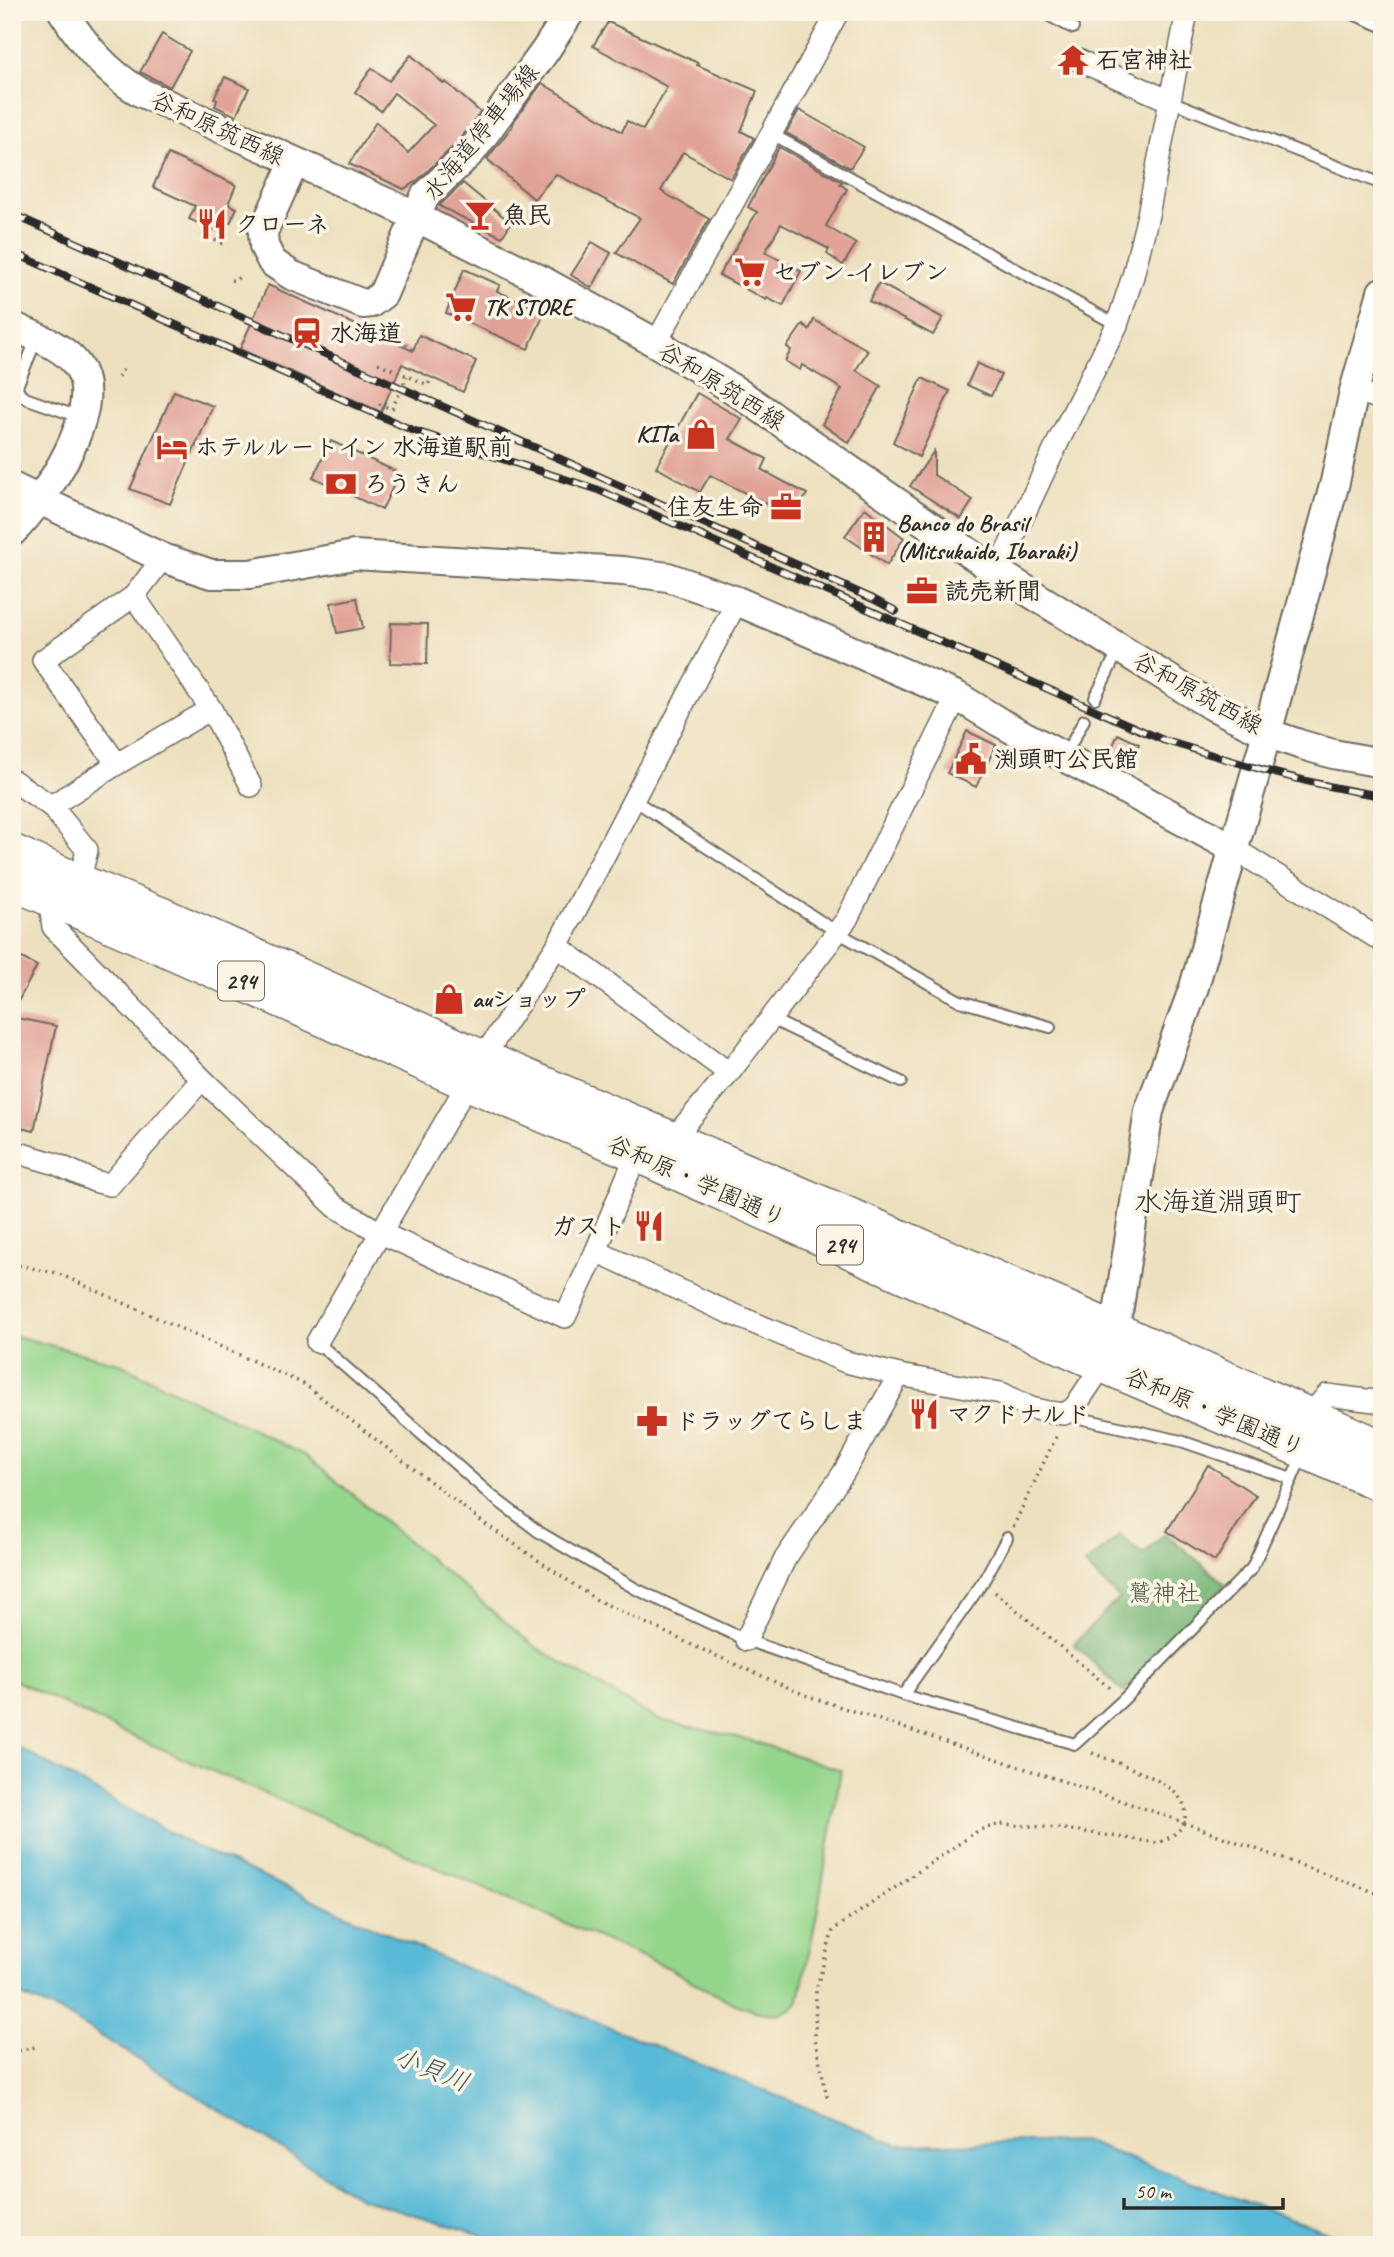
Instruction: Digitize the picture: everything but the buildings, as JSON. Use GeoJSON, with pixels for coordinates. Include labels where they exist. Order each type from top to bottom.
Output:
{"type":"FeatureCollection","features":[{"type":"Feature","properties":{"kind":"highway","name":"谷和原・学園通り"},"geometry":{"type":"LineString","coordinates":[[12,853],[64,890],[476,1071],[637,1153],[1107,1347]]}},
{"type":"Feature","properties":{"kind":"highway","name":"谷和原・学園通り"},"geometry":{"type":"LineString","coordinates":[[12,881],[64,890]]}},
{"type":"Feature","properties":{"kind":"highway","name":"谷和原・学園通り"},"geometry":{"type":"LineString","coordinates":[[476,1071],[672,1140],[1107,1347],[1301,1448],[1382,1483]]}},
{"type":"Feature","properties":{"kind":"highway","name":"谷和原・学園通り"},"geometry":{"type":"LineString","coordinates":[[1301,1448],[1382,1449]]}},
{"type":"Feature","properties":{"kind":"street","name":"谷和原筑西線"},"geometry":{"type":"LineString","coordinates":[[63,12],[88,50],[124,83],[417,218],[541,280],[656,343],[736,391],[997,572],[1209,704],[1267,733],[1333,754],[1382,763]]}},
{"type":"Feature","properties":{"kind":"street","name":"水海道停車場線"},"geometry":{"type":"LineString","coordinates":[[294,163],[263,232],[264,246],[272,262],[291,275],[363,304],[371,303],[383,294],[425,196],[472,151],[570,12]]}},
{"type":"Feature","properties":{"kind":"street"},"geometry":{"type":"LineString","coordinates":[[656,343],[838,12]]}},
{"type":"Feature","properties":{"kind":"street"},"geometry":{"type":"LineString","coordinates":[[997,572],[1117,325],[1133,276],[1147,215],[1187,12]]}},
{"type":"Feature","properties":{"kind":"street"},"geometry":{"type":"LineString","coordinates":[[1079,60],[1170,101]]}},
{"type":"Feature","properties":{"kind":"street"},"geometry":{"type":"LineString","coordinates":[[596,1251],[716,1307],[846,1362],[899,1375],[1001,1393],[1061,1423],[1074,1408],[1107,1347],[1149,1111],[1194,987],[1267,733],[1335,482],[1354,391],[1382,292]]}},
{"type":"Feature","properties":{"kind":"street"},"geometry":{"type":"LineString","coordinates":[[12,531],[41,499],[62,464],[81,418],[87,386],[76,363],[66,354],[24,332]]}},
{"type":"Feature","properties":{"kind":"street"},"geometry":{"type":"LineString","coordinates":[[1354,391],[1382,399]]}},
{"type":"Feature","properties":{"kind":"street"},"geometry":{"type":"LineString","coordinates":[[12,487],[163,558],[211,573],[250,574],[354,555],[624,571],[668,577],[737,601],[957,696],[999,722],[1233,848],[1382,940]]}},
{"type":"Feature","properties":{"kind":"street"},"geometry":{"type":"LineString","coordinates":[[117,764],[43,660],[134,597],[163,558]]}},
{"type":"Feature","properties":{"kind":"street"},"geometry":{"type":"LineString","coordinates":[[134,597],[211,709],[251,786]]}},
{"type":"Feature","properties":{"kind":"street"},"geometry":{"type":"LineString","coordinates":[[317,1342],[476,1071],[557,946],[737,601]]}},
{"type":"Feature","properties":{"kind":"street"},"geometry":{"type":"LineString","coordinates":[[672,1140],[729,1073],[847,919],[957,696]]}},
{"type":"Feature","properties":{"kind":"street"},"geometry":{"type":"LineString","coordinates":[[51,806],[211,709]]}},
{"type":"Feature","properties":{"kind":"street"},"geometry":{"type":"LineString","coordinates":[[12,780],[51,806],[87,850],[64,890],[53,927],[202,1079],[336,1208],[382,1233],[565,1317],[637,1153]]}},
{"type":"Feature","properties":{"kind":"street"},"geometry":{"type":"LineString","coordinates":[[557,946],[729,1073]]}},
{"type":"Feature","properties":{"kind":"street"},"geometry":{"type":"LineString","coordinates":[[12,1151],[56,1164],[110,1185],[202,1079]]}},
{"type":"Feature","properties":{"kind":"street"},"geometry":{"type":"LineString","coordinates":[[746,1640],[785,1559],[844,1472],[899,1375]]}},
{"type":"Feature","properties":{"kind":"street"},"geometry":{"type":"LineString","coordinates":[[1301,1448],[1327,1395],[1382,1402]]}},
{"type":"Feature","properties":{"kind":"lane"},"geometry":{"type":"LineString","coordinates":[[1042,12],[1073,28]]}},
{"type":"Feature","properties":{"kind":"lane"},"geometry":{"type":"LineString","coordinates":[[1348,12],[1382,26]]}},
{"type":"Feature","properties":{"kind":"lane"},"geometry":{"type":"LineString","coordinates":[[1170,101],[1382,184]]}},
{"type":"Feature","properties":{"kind":"lane"},"geometry":{"type":"LineString","coordinates":[[772,134],[1117,325]]}},
{"type":"Feature","properties":{"kind":"lane"},"geometry":{"type":"LineString","coordinates":[[24,332],[18,391],[28,399],[81,418]]}},
{"type":"Feature","properties":{"kind":"lane"},"geometry":{"type":"LineString","coordinates":[[1095,698],[1119,649]]}},
{"type":"Feature","properties":{"kind":"lane"},"geometry":{"type":"LineString","coordinates":[[1065,756],[1084,720]]}},
{"type":"Feature","properties":{"kind":"lane"},"geometry":{"type":"LineString","coordinates":[[634,800],[837,932],[960,1001],[1050,1027]]}},
{"type":"Feature","properties":{"kind":"lane"},"geometry":{"type":"LineString","coordinates":[[771,1018],[901,1082]]}},
{"type":"Feature","properties":{"kind":"lane"},"geometry":{"type":"LineString","coordinates":[[317,1342],[493,1497],[539,1532],[636,1589],[746,1640],[903,1695],[1075,1744],[1123,1700],[1252,1568],[1301,1448],[1181,1441],[1061,1423]]}},
{"type":"Feature","properties":{"kind":"lane"},"geometry":{"type":"LineString","coordinates":[[903,1695],[983,1582],[1007,1538]]}},
{"type":"Feature","properties":{"kind":"path"},"geometry":{"type":"LineString","coordinates":[[202,234],[225,245]]}},
{"type":"Feature","properties":{"kind":"path"},"geometry":{"type":"LineString","coordinates":[[231,280],[235,281],[240,275]]}},
{"type":"Feature","properties":{"kind":"path"},"geometry":{"type":"LineString","coordinates":[[400,341],[413,350]]}},
{"type":"Feature","properties":{"kind":"path"},"geometry":{"type":"LineString","coordinates":[[378,363],[428,385],[431,378]]}},
{"type":"Feature","properties":{"kind":"path"},"geometry":{"type":"LineString","coordinates":[[118,377],[123,369]]}},
{"type":"Feature","properties":{"kind":"path"},"geometry":{"type":"LineString","coordinates":[[379,404],[392,409],[407,376]]}},
{"type":"Feature","properties":{"kind":"path"},"geometry":{"type":"LineString","coordinates":[[1007,1538],[1061,1423]]}},
{"type":"Feature","properties":{"kind":"path"},"geometry":{"type":"LineString","coordinates":[[983,1582],[1123,1700]]}},
{"type":"Feature","properties":{"kind":"path"},"geometry":{"type":"LineString","coordinates":[[827,2097],[815,2039],[816,1990],[833,1930],[979,1830],[1001,1824],[1058,1828],[1158,1843],[1172,1837],[1184,1823],[1187,1810],[1182,1798],[1164,1783],[1075,1744]]}},
{"type":"Feature","properties":{"kind":"path"},"geometry":{"type":"LineString","coordinates":[[12,2052],[35,2047]]}},
{"type":"Feature","properties":{"kind":"green space"},"geometry":{"type":"Polygon","coordinates":[[[12,1335],[118,1363],[305,1455],[534,1646],[656,1719],[749,1740],[841,1770],[817,1914],[799,2000],[788,2010],[773,2014],[736,2004],[671,1969],[122,1732],[12,1679],[12,1335]]]}},
{"type":"Feature","properties":{"kind":"green space","name":"鷲神社"},"geometry":{"type":"Polygon","coordinates":[[[1165,1533],[1225,1584],[1209,1609],[1123,1692],[1074,1644],[1119,1598],[1085,1565],[1120,1535],[1143,1555],[1165,1533]]]}},
{"type":"Feature","properties":{"kind":"water","name":"小貝川"},"geometry":{"type":"Polygon","coordinates":[[[12,1744],[192,1845],[455,1964],[898,2145],[1083,2141],[1335,2235],[1349,2245],[515,2245],[360,2198],[69,2016],[12,1992],[12,1744]]]}},
{"type":"Feature","properties":{"kind":"railway"},"geometry":{"type":"LineString","coordinates":[[12,214],[896,611]]}},
{"type":"Feature","properties":{"kind":"railway"},"geometry":{"type":"LineString","coordinates":[[12,252],[412,430],[596,489],[1163,740],[1299,779],[1382,796]]}},
{"type":"Feature","properties":{"kind":"place","name":"石宮神社"},"geometry":{"type":"Point","coordinates":[1073,60]}},
{"type":"Feature","properties":{"kind":"place","name":"魚民"},"geometry":{"type":"Point","coordinates":[480,215]}},
{"type":"Feature","properties":{"kind":"place","name":"クローネ"},"geometry":{"type":"Point","coordinates":[212,224]}},
{"type":"Feature","properties":{"kind":"place","name":"セブン-イレブン"},"geometry":{"type":"Point","coordinates":[750,272]}},
{"type":"Feature","properties":{"kind":"place","name":"TK STORE"},"geometry":{"type":"Point","coordinates":[461,307]}},
{"type":"Feature","properties":{"kind":"place","name":"水海道"},"geometry":{"type":"Point","coordinates":[307,333]}},
{"type":"Feature","properties":{"kind":"place","name":"KITa"},"geometry":{"type":"Point","coordinates":[701,434]}},
{"type":"Feature","properties":{"kind":"place","name":"ホテルルートイン 水海道駅前"},"geometry":{"type":"Point","coordinates":[172,447]}},
{"type":"Feature","properties":{"kind":"place","name":"ろうきん"},"geometry":{"type":"Point","coordinates":[341,484]}},
{"type":"Feature","properties":{"kind":"place","name":"住友生命"},"geometry":{"type":"Point","coordinates":[786,507]}},
{"type":"Feature","properties":{"kind":"place","name":"Banco do Brasil (Mitsukaido, Ibaraki)"},"geometry":{"type":"Point","coordinates":[874,537]}},
{"type":"Feature","properties":{"kind":"place","name":"読売新聞"},"geometry":{"type":"Point","coordinates":[922,591]}},
{"type":"Feature","properties":{"kind":"place","name":"渕頭町公民館"},"geometry":{"type":"Point","coordinates":[971,759]}},
{"type":"Feature","properties":{"kind":"place","name":"auショップ"},"geometry":{"type":"Point","coordinates":[449,999]}},
{"type":"Feature","properties":{"kind":"place","name":"ガスト"},"geometry":{"type":"Point","coordinates":[649,1226]}},
{"type":"Feature","properties":{"kind":"place","name":"マクドナルド"},"geometry":{"type":"Point","coordinates":[924,1414]}},
{"type":"Feature","properties":{"kind":"place","name":"ドラッグてらしま"},"geometry":{"type":"Point","coordinates":[652,1421]}},
{"type":"Feature","properties":{"kind":"district","name":"水海道淵頭町"},"geometry":{"type":"Point","coordinates":[1218,1201]}}]}
